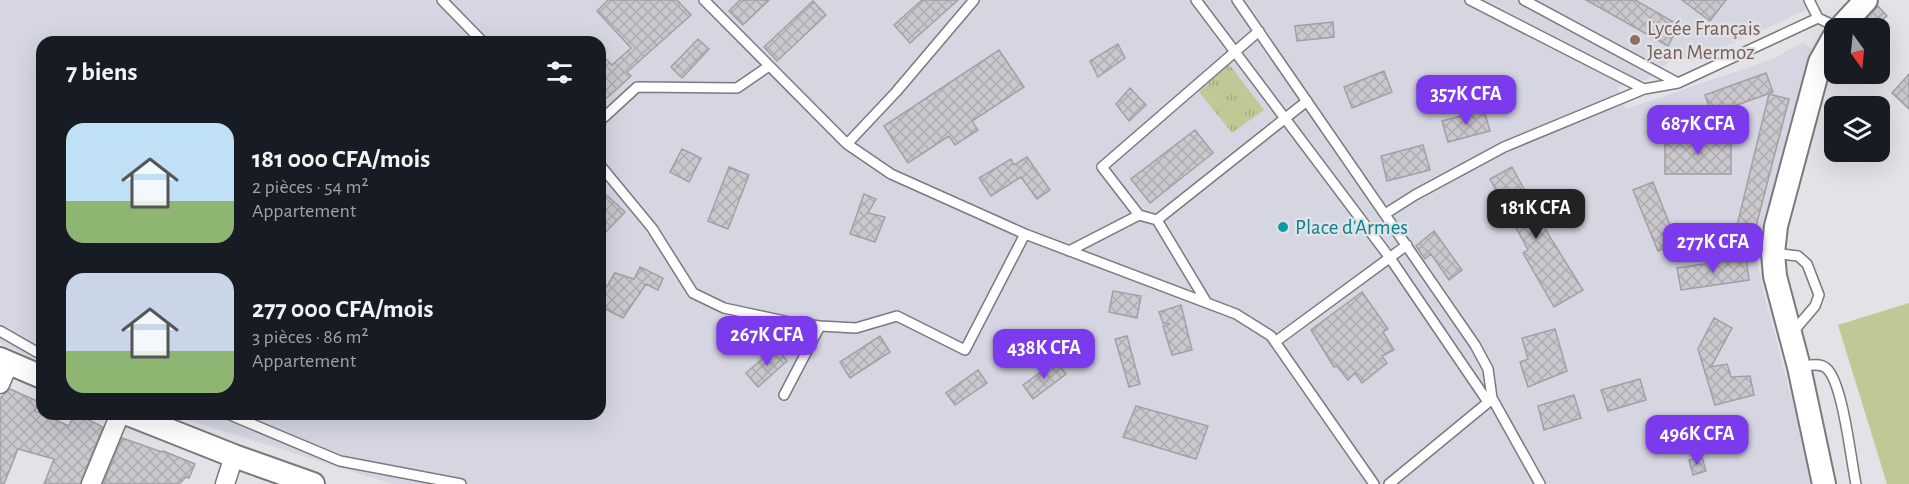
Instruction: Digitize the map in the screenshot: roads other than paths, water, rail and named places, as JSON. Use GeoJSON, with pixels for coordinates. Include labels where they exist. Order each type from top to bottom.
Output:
{"type":"FeatureCollection","features":[{"type":"Feature","properties":{"kind":"street"},"geometry":{"type":"LineString","coordinates":[[1849,18],[1866,0]]}},
{"type":"Feature","properties":{"kind":"street"},"geometry":{"type":"LineString","coordinates":[[1824,55],[1820,62],[1776,226],[1773,254],[1775,276],[1799,367],[1824,484]]}},
{"type":"Feature","properties":{"kind":"street"},"geometry":{"type":"LineString","coordinates":[[0,384],[4,361],[36,374]]}},
{"type":"Feature","properties":{"kind":"street"},"geometry":{"type":"LineString","coordinates":[[91,484],[118,420]]}},
{"type":"Feature","properties":{"kind":"street"},"geometry":{"type":"LineString","coordinates":[[143,420],[313,484]]}},
{"type":"Feature","properties":{"kind":"street"},"geometry":{"type":"LineString","coordinates":[[225,484],[234,456]]}},
{"type":"Feature","properties":{"kind":"lane"},"geometry":{"type":"LineString","coordinates":[[442,0],[477,36]]}},
{"type":"Feature","properties":{"kind":"lane"},"geometry":{"type":"LineString","coordinates":[[704,0],[847,144],[891,174],[1025,234],[1236,314],[1271,336],[1374,484]]}},
{"type":"Feature","properties":{"kind":"lane"},"geometry":{"type":"LineString","coordinates":[[847,144],[896,92],[974,0]]}},
{"type":"Feature","properties":{"kind":"lane"},"geometry":{"type":"LineString","coordinates":[[1196,0],[1390,258],[1490,400],[1540,484]]}},
{"type":"Feature","properties":{"kind":"lane"},"geometry":{"type":"LineString","coordinates":[[1237,0],[1475,345],[1488,369],[1490,400]]}},
{"type":"Feature","properties":{"kind":"lane"},"geometry":{"type":"LineString","coordinates":[[1470,0],[1487,4],[1644,89]]}},
{"type":"Feature","properties":{"kind":"lane"},"geometry":{"type":"LineString","coordinates":[[1524,0],[1678,83]]}},
{"type":"Feature","properties":{"kind":"lane"},"geometry":{"type":"LineString","coordinates":[[1809,0],[1818,18],[1824,21]]}},
{"type":"Feature","properties":{"kind":"lane"},"geometry":{"type":"LineString","coordinates":[[1385,214],[1415,195],[1504,147],[1644,89],[1678,83],[1818,18]]}},
{"type":"Feature","properties":{"kind":"lane"},"geometry":{"type":"LineString","coordinates":[[1207,303],[1157,220],[1138,215],[1102,167],[1259,31]]}},
{"type":"Feature","properties":{"kind":"lane"},"geometry":{"type":"LineString","coordinates":[[606,115],[637,87],[737,88],[769,66]]}},
{"type":"Feature","properties":{"kind":"lane"},"geometry":{"type":"LineString","coordinates":[[1157,220],[1307,101]]}},
{"type":"Feature","properties":{"kind":"lane"},"geometry":{"type":"LineString","coordinates":[[606,172],[652,228],[693,293],[724,309],[794,323],[856,328],[897,316],[965,350],[1025,234]]}},
{"type":"Feature","properties":{"kind":"lane"},"geometry":{"type":"LineString","coordinates":[[1069,251],[1138,215]]}},
{"type":"Feature","properties":{"kind":"lane"},"geometry":{"type":"LineString","coordinates":[[1275,342],[1407,246]]}},
{"type":"Feature","properties":{"kind":"lane"},"geometry":{"type":"LineString","coordinates":[[1773,254],[1798,256],[1807,264],[1819,295],[1815,306],[1790,335]]}},
{"type":"Feature","properties":{"kind":"lane"},"geometry":{"type":"LineString","coordinates":[[784,395],[820,326]]}},
{"type":"Feature","properties":{"kind":"lane"},"geometry":{"type":"LineString","coordinates":[[0,331],[36,352]]}},
{"type":"Feature","properties":{"kind":"lane"},"geometry":{"type":"LineString","coordinates":[[1799,367],[1815,364],[1825,367],[1832,375],[1849,435],[1856,484]]}},
{"type":"Feature","properties":{"kind":"lane"},"geometry":{"type":"LineString","coordinates":[[1389,484],[1490,400]]}},
{"type":"Feature","properties":{"kind":"lane"},"geometry":{"type":"LineString","coordinates":[[242,420],[340,461],[460,484]]}},
{"type":"Feature","properties":{"kind":"place","name":"Lycée Français Jean Mermoz"},"geometry":{"type":"Point","coordinates":[1635,40]}},
{"type":"Feature","properties":{"kind":"place","name":"Place d'Armes"},"geometry":{"type":"Point","coordinates":[1283,227]}}]}
